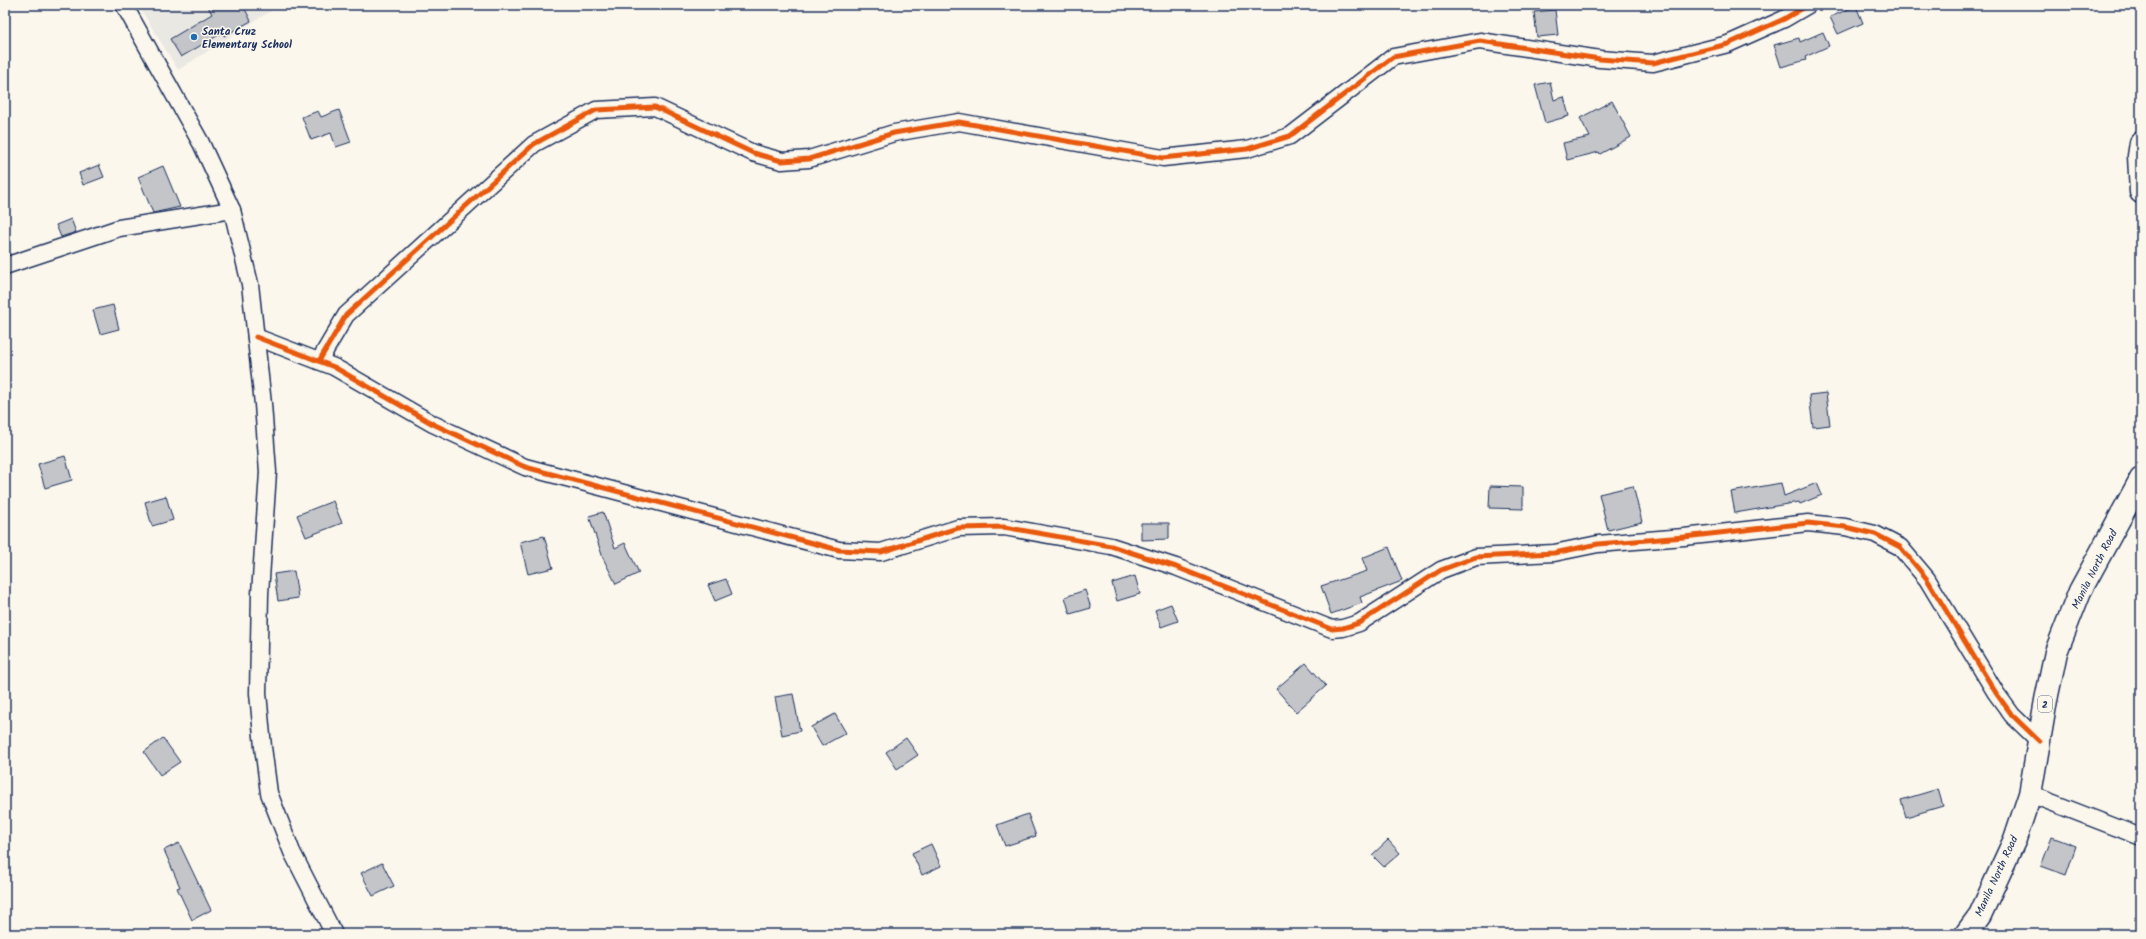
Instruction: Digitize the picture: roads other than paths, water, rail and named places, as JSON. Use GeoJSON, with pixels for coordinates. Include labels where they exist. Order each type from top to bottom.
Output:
{"type":"FeatureCollection","features":[{"type":"Feature","properties":{"kind":"highway"},"geometry":{"type":"LineString","coordinates":[[2141,143],[2139,170],[2141,192]]}},
{"type":"Feature","properties":{"kind":"highway","name":"Manila North Road"},"geometry":{"type":"LineString","coordinates":[[1966,934],[1980,915],[2014,839],[2030,794],[2056,652],[2080,591],[2141,479]]}},
{"type":"Feature","properties":{"kind":"street"},"geometry":{"type":"LineString","coordinates":[[124,5],[198,136],[232,210],[250,284],[268,472],[260,594],[258,693],[264,755],[269,793],[292,852],[334,934]]}},
{"type":"Feature","properties":{"kind":"street"},"geometry":{"type":"LineString","coordinates":[[319,361],[346,315],[522,154],[534,144],[596,110],[656,107],[753,153],[782,161],[809,159],[894,133],[959,122],[1163,158],[1248,149],[1290,136],[1393,57],[1480,41],[1600,59],[1653,63],[1728,44],[1784,19],[1808,5]]}},
{"type":"Feature","properties":{"kind":"street"},"geometry":{"type":"LineString","coordinates":[[5,266],[119,228],[232,210]]}},
{"type":"Feature","properties":{"kind":"street"},"geometry":{"type":"LineString","coordinates":[[256,337],[334,367],[433,424],[525,468],[839,550],[882,552],[958,528],[1004,527],[1111,546],[1176,567],[1332,629],[1343,628],[1359,623],[1441,570],[1476,557],[1554,553],[1598,544],[1684,537],[1808,523],[1845,527],[1875,534],[1900,547],[1927,579],[1996,692],[2012,715],[2039,741]]}},
{"type":"Feature","properties":{"kind":"street"},"geometry":{"type":"LineString","coordinates":[[2030,794],[2141,837]]}},
{"type":"Feature","properties":{"kind":"place","name":"Santa Cruz Elementary School"},"geometry":{"type":"Point","coordinates":[194,37]}}]}
